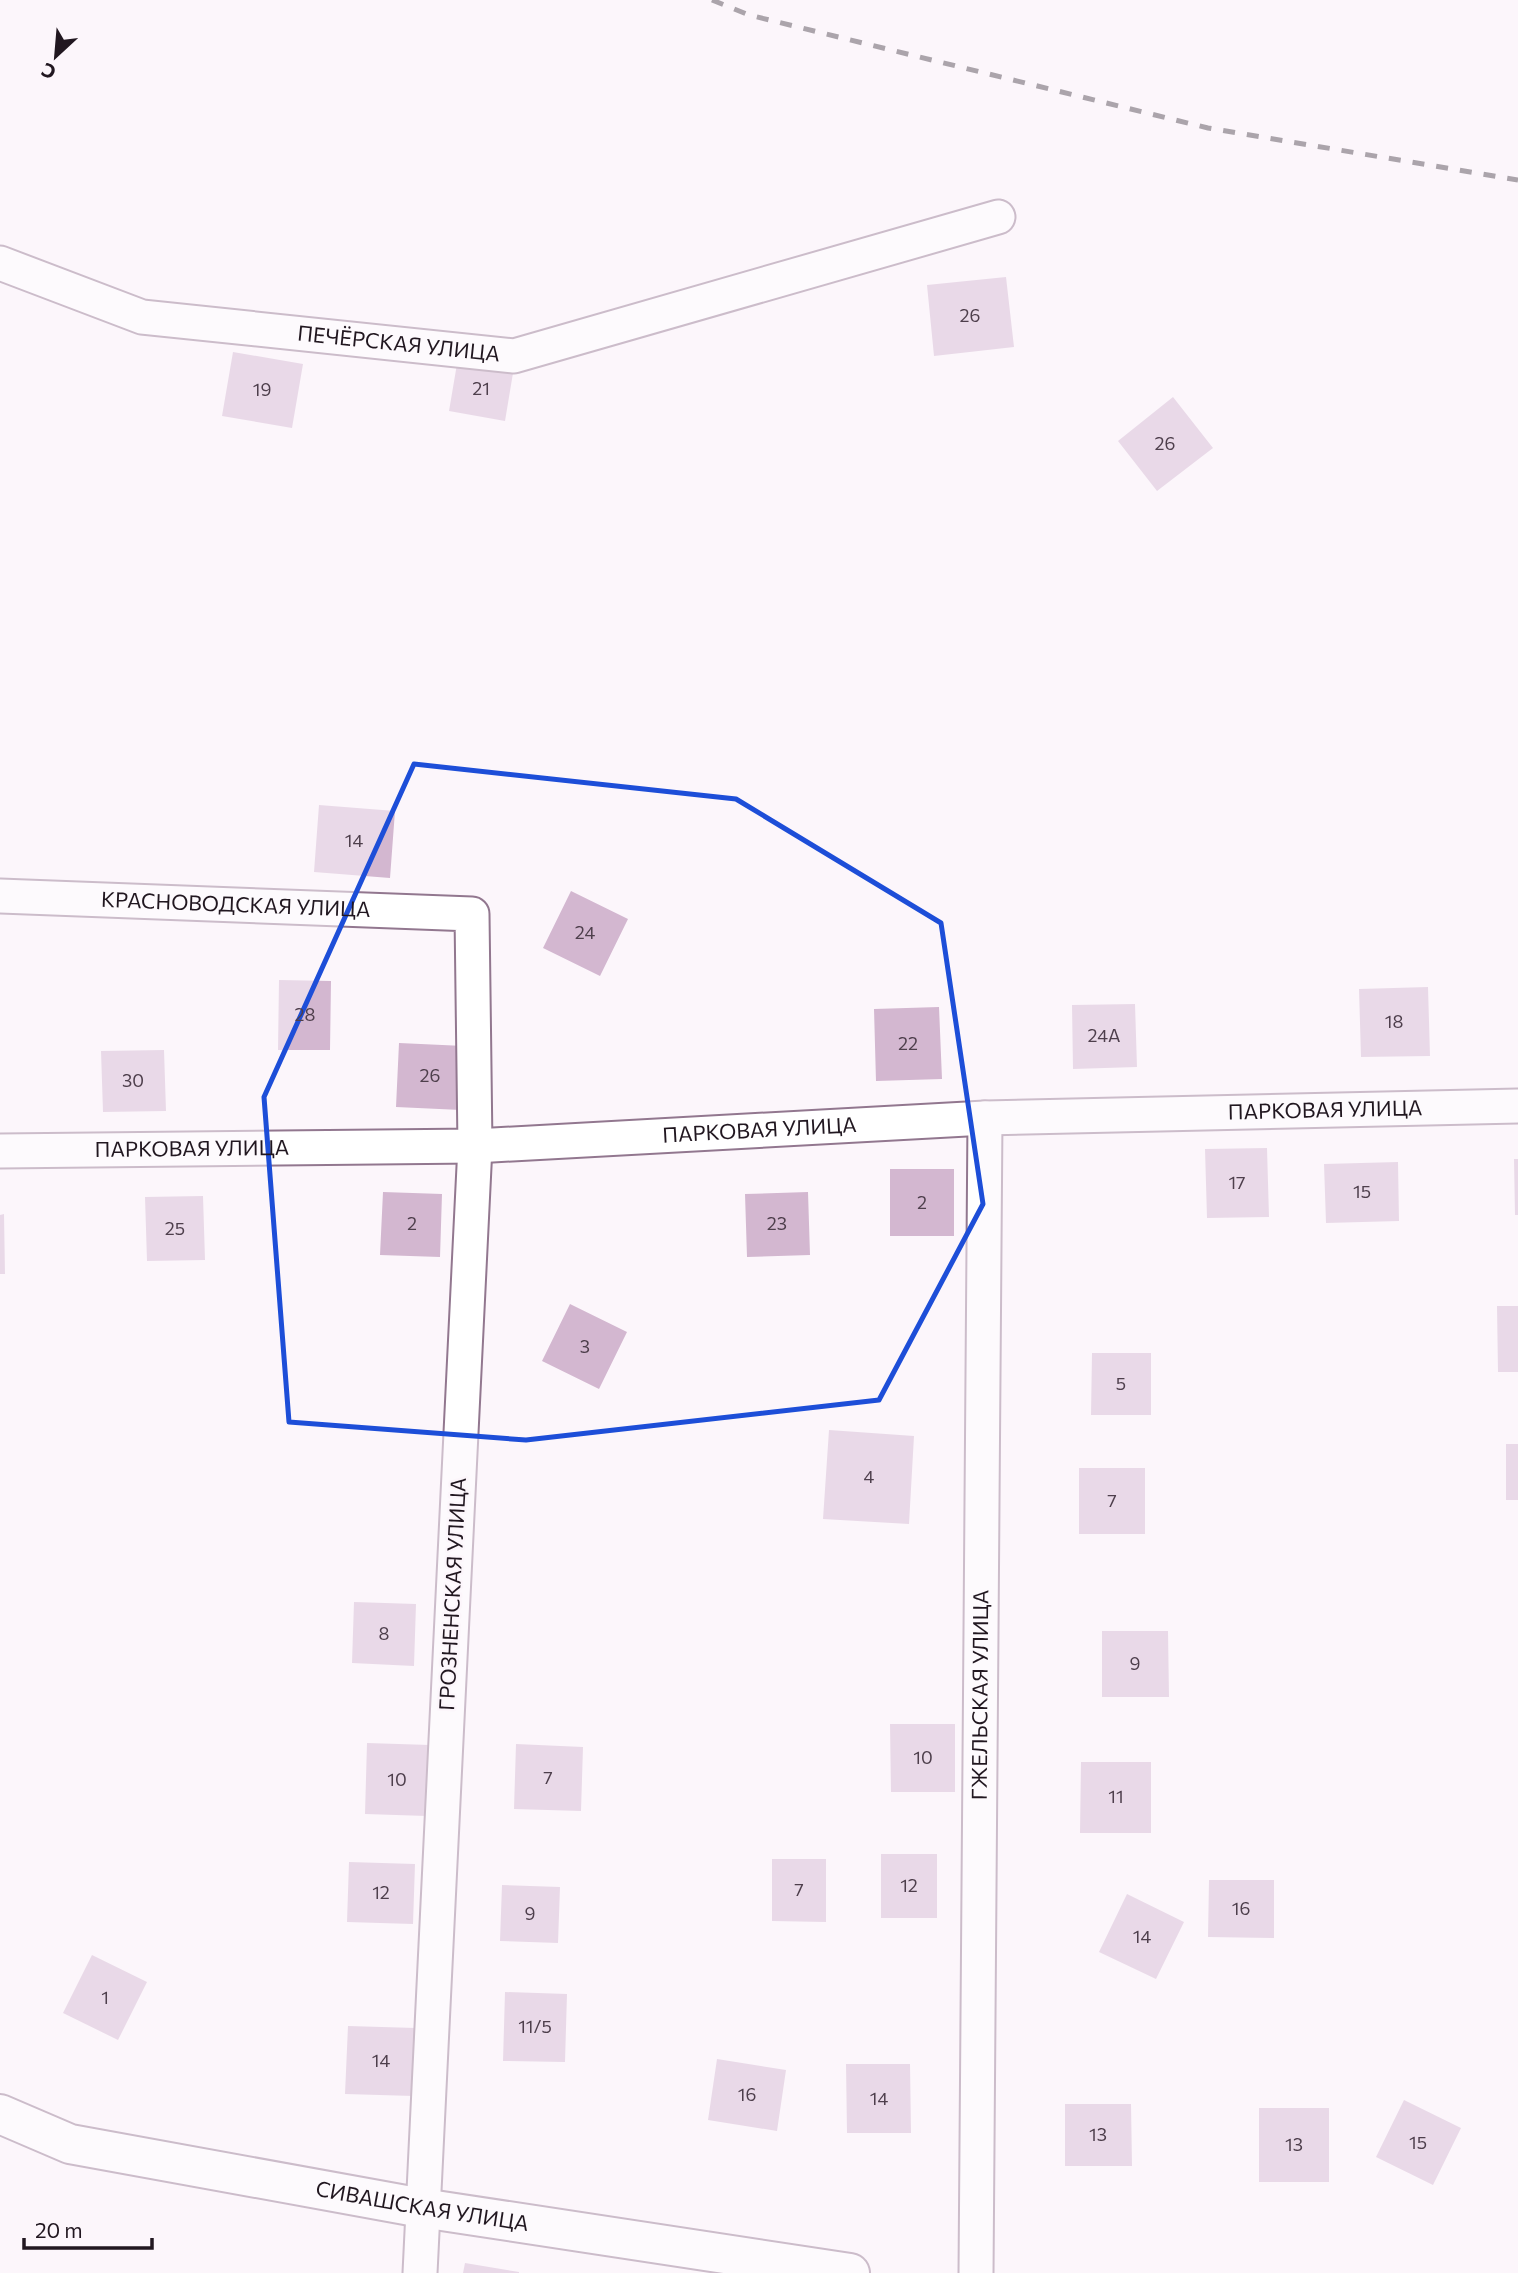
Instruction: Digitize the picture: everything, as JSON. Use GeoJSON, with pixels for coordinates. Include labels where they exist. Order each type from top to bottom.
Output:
{"type":"FeatureCollection","features":[{"type":"Feature","properties":{"kind":"street","name":"ПЕЧЁРСКАЯ УЛИЦА"},"geometry":{"type":"LineString","coordinates":[[0,264],[142,317],[514,356],[998,217]]}},
{"type":"Feature","properties":{"kind":"street","name":"КРАСНОВОДСКАЯ УЛИЦА"},"geometry":{"type":"LineString","coordinates":[[0,896],[472,914]]}},
{"type":"Feature","properties":{"kind":"street","name":"ГРОЗНЕНСКАЯ УЛИЦА"},"geometry":{"type":"LineString","coordinates":[[420,2273],[475,1146],[472,914]]}},
{"type":"Feature","properties":{"kind":"street","name":"ПАРКОВАЯ УЛИЦА"},"geometry":{"type":"LineString","coordinates":[[0,1151],[475,1146],[985,1118],[1518,1106]]}},
{"type":"Feature","properties":{"kind":"street","name":"ГЖЕЛЬСКАЯ УЛИЦА"},"geometry":{"type":"LineString","coordinates":[[976,2273],[985,1118]]}},
{"type":"Feature","properties":{"kind":"street","name":"СИВАШСКАЯ УЛИЦА"},"geometry":{"type":"LineString","coordinates":[[0,2113],[71,2144],[422,2208],[850,2273]]}},
{"type":"Feature","properties":{"kind":"highlighted area"},"geometry":{"type":"Polygon","coordinates":[[[414,764],[736,799],[941,923],[983,1204],[879,1400],[526,1440],[289,1422],[264,1097],[414,764]]]}},
{"type":"Feature","properties":{"kind":"building"},"geometry":{"type":"Polygon","coordinates":[[[1006,277],[1014,347],[934,356],[927,285],[1006,277]]]}},
{"type":"Feature","properties":{"kind":"building"},"geometry":{"type":"Polygon","coordinates":[[[233,352],[303,364],[292,428],[222,416],[233,352]]]}},
{"type":"Feature","properties":{"kind":"building"},"geometry":{"type":"Polygon","coordinates":[[[458,358],[514,367],[505,421],[449,411],[458,358]]]}},
{"type":"Feature","properties":{"kind":"building"},"geometry":{"type":"Polygon","coordinates":[[[1173,397],[1213,448],[1157,491],[1118,441],[1173,397]]]}},
{"type":"Feature","properties":{"kind":"building"},"geometry":{"type":"Polygon","coordinates":[[[319,805],[395,811],[390,878],[314,872],[319,805]]]}},
{"type":"Feature","properties":{"kind":"building"},"geometry":{"type":"Polygon","coordinates":[[[571,891],[628,919],[600,976],[543,948],[571,891]]]}},
{"type":"Feature","properties":{"kind":"building"},"geometry":{"type":"Polygon","coordinates":[[[279,980],[331,981],[330,1050],[278,1050],[279,980]]]}},
{"type":"Feature","properties":{"kind":"building"},"geometry":{"type":"Polygon","coordinates":[[[1428,987],[1430,1056],[1361,1057],[1359,989],[1428,987]]]}},
{"type":"Feature","properties":{"kind":"building"},"geometry":{"type":"Polygon","coordinates":[[[1135,1004],[1137,1067],[1073,1069],[1072,1005],[1135,1004]]]}},
{"type":"Feature","properties":{"kind":"building"},"geometry":{"type":"Polygon","coordinates":[[[939,1007],[942,1079],[876,1081],[874,1009],[939,1007]]]}},
{"type":"Feature","properties":{"kind":"building"},"geometry":{"type":"Polygon","coordinates":[[[399,1043],[464,1046],[461,1110],[396,1107],[399,1043]]]}},
{"type":"Feature","properties":{"kind":"building"},"geometry":{"type":"Polygon","coordinates":[[[164,1050],[166,1111],[103,1112],[101,1051],[164,1050]]]}},
{"type":"Feature","properties":{"kind":"building"},"geometry":{"type":"Polygon","coordinates":[[[1267,1148],[1269,1217],[1207,1218],[1205,1149],[1267,1148]]]}},
{"type":"Feature","properties":{"kind":"building"},"geometry":{"type":"Polygon","coordinates":[[[1514,1159],[1518,1159],[1518,1215],[1515,1215],[1514,1159]]]}},
{"type":"Feature","properties":{"kind":"building"},"geometry":{"type":"Polygon","coordinates":[[[1398,1162],[1399,1221],[1326,1223],[1324,1164],[1398,1162]]]}},
{"type":"Feature","properties":{"kind":"building"},"geometry":{"type":"Polygon","coordinates":[[[890,1169],[954,1169],[954,1236],[890,1236],[890,1169]]]}},
{"type":"Feature","properties":{"kind":"building"},"geometry":{"type":"Polygon","coordinates":[[[383,1192],[442,1194],[440,1257],[380,1255],[383,1192]]]}},
{"type":"Feature","properties":{"kind":"building"},"geometry":{"type":"Polygon","coordinates":[[[808,1192],[810,1255],[747,1257],[745,1194],[808,1192]]]}},
{"type":"Feature","properties":{"kind":"building"},"geometry":{"type":"Polygon","coordinates":[[[203,1196],[205,1260],[147,1261],[145,1197],[203,1196]]]}},
{"type":"Feature","properties":{"kind":"building"},"geometry":{"type":"Polygon","coordinates":[[[4,1214],[5,1274],[0,1274],[0,1215],[4,1214]]]}},
{"type":"Feature","properties":{"kind":"building"},"geometry":{"type":"Polygon","coordinates":[[[570,1304],[627,1332],[599,1389],[542,1361],[570,1304]]]}},
{"type":"Feature","properties":{"kind":"building"},"geometry":{"type":"Polygon","coordinates":[[[1497,1306],[1518,1306],[1518,1372],[1498,1372],[1497,1306]]]}},
{"type":"Feature","properties":{"kind":"building"},"geometry":{"type":"Polygon","coordinates":[[[1092,1353],[1151,1353],[1151,1415],[1091,1415],[1092,1353]]]}},
{"type":"Feature","properties":{"kind":"building"},"geometry":{"type":"Polygon","coordinates":[[[829,1430],[914,1436],[909,1524],[823,1519],[829,1430]]]}},
{"type":"Feature","properties":{"kind":"building"},"geometry":{"type":"Polygon","coordinates":[[[1506,1444],[1518,1444],[1518,1500],[1506,1500],[1506,1444]]]}},
{"type":"Feature","properties":{"kind":"building"},"geometry":{"type":"Polygon","coordinates":[[[1079,1468],[1145,1468],[1145,1534],[1079,1534],[1079,1468]]]}},
{"type":"Feature","properties":{"kind":"building"},"geometry":{"type":"Polygon","coordinates":[[[354,1602],[416,1604],[414,1666],[352,1663],[354,1602]]]}},
{"type":"Feature","properties":{"kind":"building"},"geometry":{"type":"Polygon","coordinates":[[[1102,1631],[1168,1631],[1169,1697],[1102,1697],[1102,1631]]]}},
{"type":"Feature","properties":{"kind":"building"},"geometry":{"type":"Polygon","coordinates":[[[890,1724],[955,1724],[955,1792],[891,1792],[890,1724]]]}},
{"type":"Feature","properties":{"kind":"building"},"geometry":{"type":"Polygon","coordinates":[[[367,1743],[430,1745],[427,1816],[365,1814],[367,1743]]]}},
{"type":"Feature","properties":{"kind":"building"},"geometry":{"type":"Polygon","coordinates":[[[516,1744],[583,1747],[581,1811],[514,1809],[516,1744]]]}},
{"type":"Feature","properties":{"kind":"building"},"geometry":{"type":"Polygon","coordinates":[[[1081,1762],[1151,1762],[1151,1833],[1080,1833],[1081,1762]]]}},
{"type":"Feature","properties":{"kind":"building"},"geometry":{"type":"Polygon","coordinates":[[[881,1854],[937,1854],[937,1918],[881,1918],[881,1854]]]}},
{"type":"Feature","properties":{"kind":"building"},"geometry":{"type":"Polygon","coordinates":[[[772,1859],[826,1859],[826,1922],[772,1921],[772,1859]]]}},
{"type":"Feature","properties":{"kind":"building"},"geometry":{"type":"Polygon","coordinates":[[[349,1862],[415,1864],[413,1924],[347,1922],[349,1862]]]}},
{"type":"Feature","properties":{"kind":"building"},"geometry":{"type":"Polygon","coordinates":[[[1209,1880],[1274,1880],[1274,1938],[1208,1937],[1209,1880]]]}},
{"type":"Feature","properties":{"kind":"building"},"geometry":{"type":"Polygon","coordinates":[[[502,1885],[560,1887],[558,1943],[500,1941],[502,1885]]]}},
{"type":"Feature","properties":{"kind":"building"},"geometry":{"type":"Polygon","coordinates":[[[1127,1894],[1184,1922],[1156,1979],[1099,1952],[1127,1894]]]}},
{"type":"Feature","properties":{"kind":"building"},"geometry":{"type":"Polygon","coordinates":[[[92,1955],[147,1982],[118,2040],[63,2013],[92,1955]]]}},
{"type":"Feature","properties":{"kind":"building"},"geometry":{"type":"Polygon","coordinates":[[[505,1992],[567,1994],[565,2062],[503,2061],[505,1992]]]}},
{"type":"Feature","properties":{"kind":"building"},"geometry":{"type":"Polygon","coordinates":[[[348,2026],[416,2028],[414,2096],[345,2094],[348,2026]]]}},
{"type":"Feature","properties":{"kind":"building"},"geometry":{"type":"Polygon","coordinates":[[[717,2059],[786,2070],[777,2131],[708,2120],[717,2059]]]}},
{"type":"Feature","properties":{"kind":"building"},"geometry":{"type":"Polygon","coordinates":[[[846,2064],[910,2064],[911,2133],[847,2133],[846,2064]]]}},
{"type":"Feature","properties":{"kind":"building"},"geometry":{"type":"Polygon","coordinates":[[[1404,2100],[1461,2128],[1433,2185],[1376,2157],[1404,2100]]]}},
{"type":"Feature","properties":{"kind":"building"},"geometry":{"type":"Polygon","coordinates":[[[1065,2104],[1131,2104],[1132,2166],[1065,2166],[1065,2104]]]}},
{"type":"Feature","properties":{"kind":"building"},"geometry":{"type":"Polygon","coordinates":[[[1259,2108],[1329,2108],[1329,2182],[1259,2182],[1259,2108]]]}},
{"type":"Feature","properties":{"kind":"building"},"geometry":{"type":"Polygon","coordinates":[[[465,2263],[519,2272],[519,2273],[463,2273],[465,2263]]]}},
{"type":"Feature","properties":{"kind":"railway"},"geometry":{"type":"LineString","coordinates":[[712,0],[749,15],[1208,128],[1518,180]]}}]}
